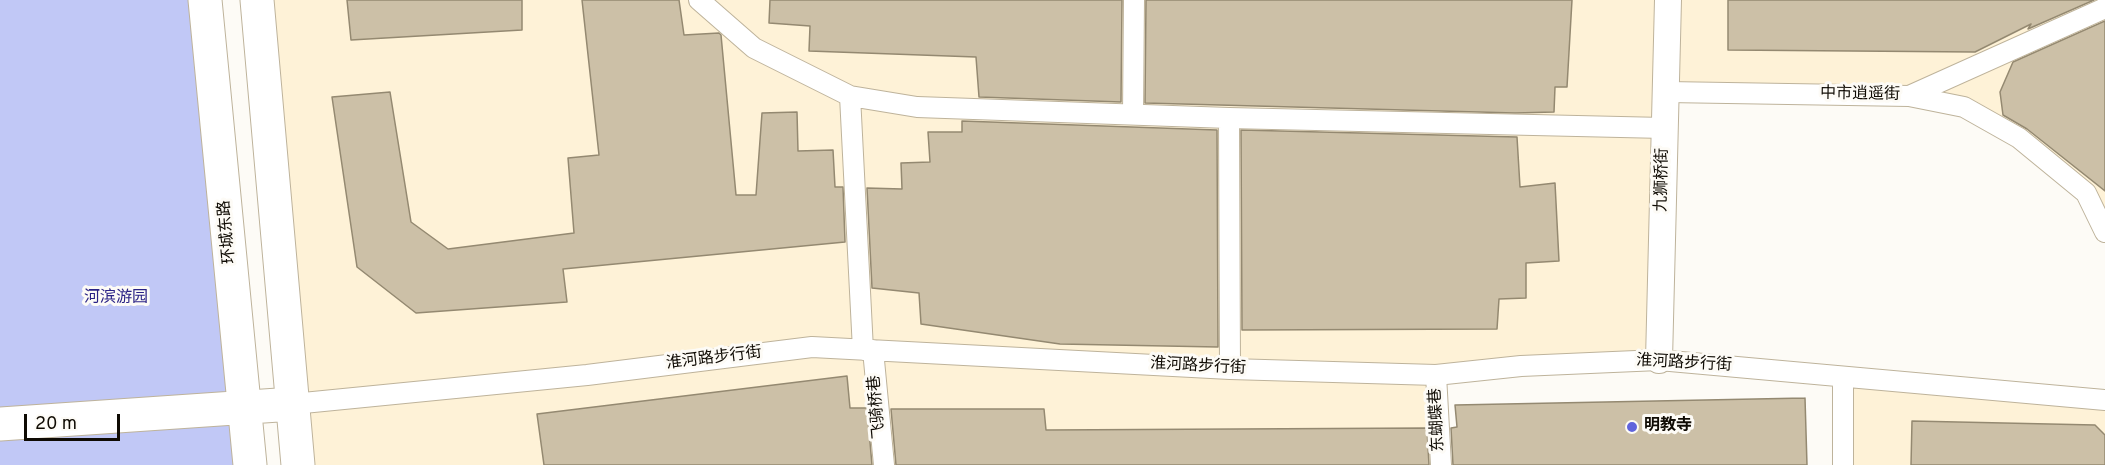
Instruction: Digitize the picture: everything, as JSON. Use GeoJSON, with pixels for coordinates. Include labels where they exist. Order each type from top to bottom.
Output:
{"type":"FeatureCollection","features":[{"type":"Feature","properties":{"kind":"street","name":"环城东路"},"geometry":{"type":"LineString","coordinates":[[206,0],[250,465]]}},
{"type":"Feature","properties":{"kind":"street"},"geometry":{"type":"LineString","coordinates":[[257,0],[298,465]]}},
{"type":"Feature","properties":{"kind":"street"},"geometry":{"type":"LineString","coordinates":[[699,0],[754,48],[850,96],[917,107],[1229,118],[1664,128]]}},
{"type":"Feature","properties":{"kind":"street"},"geometry":{"type":"LineString","coordinates":[[1133,114],[1134,0]]}},
{"type":"Feature","properties":{"kind":"street","name":"九狮桥街"},"geometry":{"type":"LineString","coordinates":[[1659,360],[1668,0]]}},
{"type":"Feature","properties":{"kind":"street","name":"中市逍遥街"},"geometry":{"type":"LineString","coordinates":[[1667,92],[1909,96],[2105,8]]}},
{"type":"Feature","properties":{"kind":"street","name":"飞骑桥巷"},"geometry":{"type":"LineString","coordinates":[[850,96],[868,350],[884,465]]}},
{"type":"Feature","properties":{"kind":"street"},"geometry":{"type":"LineString","coordinates":[[1909,96],[1964,107],[2019,138],[2085,193],[2105,232]]}},
{"type":"Feature","properties":{"kind":"street"},"geometry":{"type":"LineString","coordinates":[[1229,118],[1230,369]]}},
{"type":"Feature","properties":{"kind":"street","name":"淮河路步行街"},"geometry":{"type":"LineString","coordinates":[[293,404],[587,375],[812,347],[1230,369],[1436,375],[1521,366],[1659,360],[2105,400]]}},
{"type":"Feature","properties":{"kind":"street","name":"东蝴蝶巷"},"geometry":{"type":"LineString","coordinates":[[1436,375],[1441,465]]}},
{"type":"Feature","properties":{"kind":"street"},"geometry":{"type":"LineString","coordinates":[[1843,377],[1843,465]]}},
{"type":"Feature","properties":{"kind":"street"},"geometry":{"type":"LineString","coordinates":[[1,424],[293,404]]}},
{"type":"Feature","properties":{"kind":"shaded area"},"geometry":{"type":"Polygon","coordinates":[[[257,0],[2105,0],[2105,232],[2085,193],[1964,107],[1668,92],[1659,360],[1436,375],[1441,465],[298,465],[257,0]]]}},
{"type":"Feature","properties":{"kind":"shaded area"},"geometry":{"type":"Polygon","coordinates":[[[1843,377],[2105,400],[2105,465],[1843,465],[1843,377]]]}},
{"type":"Feature","properties":{"kind":"green space","name":"河滨游园"},"geometry":{"type":"Polygon","coordinates":[[[0,0],[205,0],[250,465],[0,465],[0,0]]]}},
{"type":"Feature","properties":{"kind":"building"},"geometry":{"type":"Polygon","coordinates":[[[347,0],[522,0],[522,30],[351,40],[347,0]]]}},
{"type":"Feature","properties":{"kind":"building"},"geometry":{"type":"Polygon","coordinates":[[[582,0],[679,0],[684,35],[719,33],[736,195],[756,195],[762,113],[797,112],[798,151],[833,150],[835,187],[843,187],[845,242],[563,269],[567,302],[416,313],[357,267],[332,97],[390,92],[411,222],[448,249],[574,233],[568,158],[599,155],[582,0]]]}},
{"type":"Feature","properties":{"kind":"building"},"geometry":{"type":"Polygon","coordinates":[[[770,0],[1122,0],[1121,102],[979,97],[976,57],[809,51],[810,26],[769,23],[770,0]]]}},
{"type":"Feature","properties":{"kind":"building"},"geometry":{"type":"Polygon","coordinates":[[[1146,0],[1572,0],[1567,87],[1555,87],[1554,112],[1515,113],[1145,103],[1146,0]]]}},
{"type":"Feature","properties":{"kind":"building"},"geometry":{"type":"Polygon","coordinates":[[[1728,0],[2094,0],[2028,29],[2031,24],[1975,52],[1728,50],[1728,0]]]}},
{"type":"Feature","properties":{"kind":"building"},"geometry":{"type":"Polygon","coordinates":[[[2105,21],[2105,191],[2027,129],[2003,115],[2000,92],[2013,62],[2105,21]]]}},
{"type":"Feature","properties":{"kind":"building"},"geometry":{"type":"Polygon","coordinates":[[[962,121],[1217,130],[1218,347],[1060,344],[921,324],[919,293],[872,288],[867,188],[902,189],[901,163],[930,162],[928,132],[962,132],[962,121]]]}},
{"type":"Feature","properties":{"kind":"building"},"geometry":{"type":"Polygon","coordinates":[[[1241,130],[1517,137],[1520,187],[1555,183],[1559,261],[1526,263],[1526,298],[1499,299],[1497,329],[1242,330],[1241,130]]]}},
{"type":"Feature","properties":{"kind":"building"},"geometry":{"type":"Polygon","coordinates":[[[847,376],[850,408],[867,408],[872,465],[544,465],[537,414],[847,376]]]}},
{"type":"Feature","properties":{"kind":"building","name":"明教寺"},"geometry":{"type":"Polygon","coordinates":[[[1805,398],[1807,465],[1453,465],[1451,428],[1457,427],[1455,405],[1805,398]]]}},
{"type":"Feature","properties":{"kind":"building"},"geometry":{"type":"Polygon","coordinates":[[[891,409],[1044,409],[1046,430],[1427,428],[1429,465],[896,465],[891,409]]]}},
{"type":"Feature","properties":{"kind":"building"},"geometry":{"type":"Polygon","coordinates":[[[1912,421],[2095,425],[2105,435],[2105,465],[1911,465],[1912,421]]]}},
{"type":"Feature","properties":{"kind":"place","name":"明教寺"},"geometry":{"type":"Point","coordinates":[1632,427]}}]}
